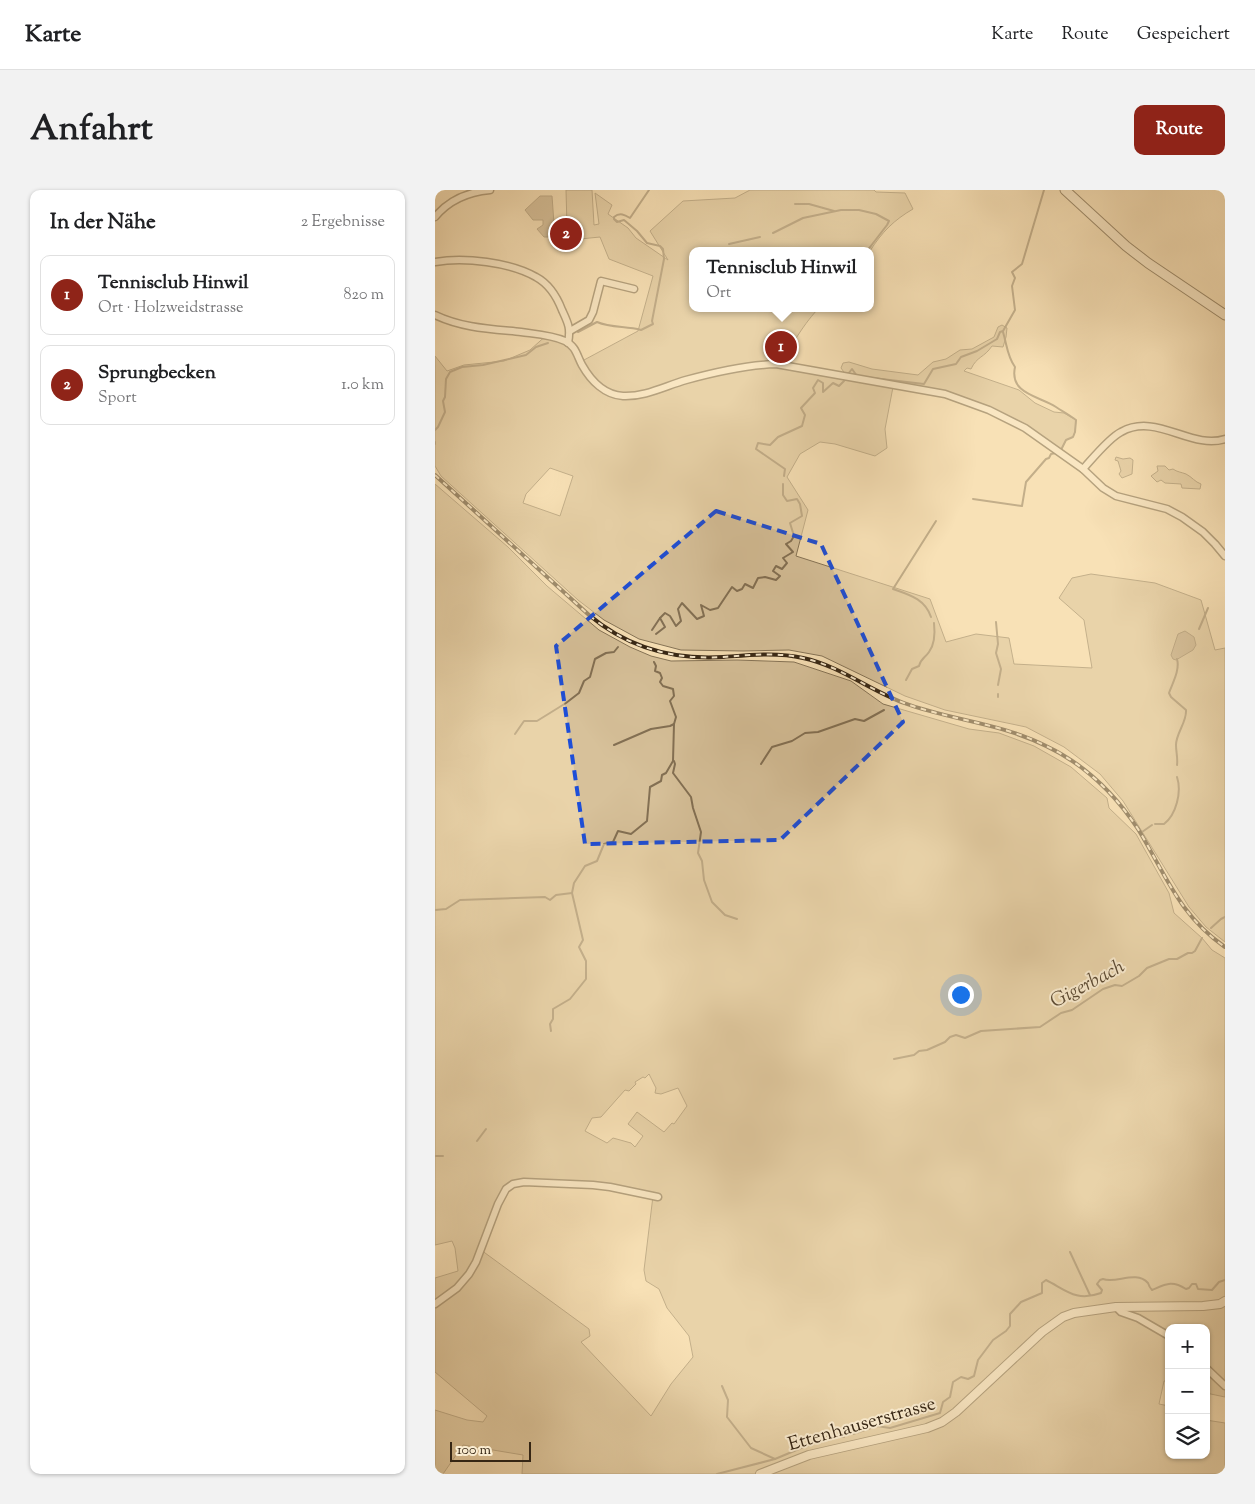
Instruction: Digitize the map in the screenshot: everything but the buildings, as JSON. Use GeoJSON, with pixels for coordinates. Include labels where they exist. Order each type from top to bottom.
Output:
{"type":"FeatureCollection","features":[{"type":"Feature","properties":{"kind":"main road"},"geometry":{"type":"LineString","coordinates":[[1067,192],[1141,257],[1225,315]]}},
{"type":"Feature","properties":{"kind":"street"},"geometry":{"type":"LineString","coordinates":[[435,217],[452,201],[465,195],[488,190]]}},
{"type":"Feature","properties":{"kind":"street"},"geometry":{"type":"LineString","coordinates":[[435,262],[466,260],[505,265],[538,278],[559,301],[570,331],[568,343]]}},
{"type":"Feature","properties":{"kind":"street"},"geometry":{"type":"LineString","coordinates":[[570,331],[589,320],[601,282],[634,289]]}},
{"type":"Feature","properties":{"kind":"street"},"geometry":{"type":"LineString","coordinates":[[435,316],[467,326],[538,334],[568,343],[576,350],[583,366],[595,382],[606,391],[621,396],[645,394],[699,377],[746,367],[776,364],[945,394],[1008,418],[1025,428],[1083,469],[1103,488],[1116,496],[1167,509],[1183,517],[1203,532],[1225,556]]}},
{"type":"Feature","properties":{"kind":"street"},"geometry":{"type":"LineString","coordinates":[[1083,469],[1117,434],[1136,425],[1161,429],[1207,441],[1217,442],[1225,439]]}},
{"type":"Feature","properties":{"kind":"street"},"geometry":{"type":"LineString","coordinates":[[435,1304],[457,1288],[469,1274],[479,1256],[498,1204],[506,1189],[513,1184],[524,1182],[593,1185],[658,1197]]}},
{"type":"Feature","properties":{"kind":"street","name":"Ettenhauserstrasse"},"geometry":{"type":"LineString","coordinates":[[760,1474],[809,1456],[927,1428],[942,1422],[956,1412],[1054,1322],[1074,1313],[1116,1307],[1203,1306],[1220,1304],[1225,1301]]}},
{"type":"Feature","properties":{"kind":"street"},"geometry":{"type":"LineString","coordinates":[[1116,1307],[1121,1312],[1138,1318],[1165,1334]]}},
{"type":"Feature","properties":{"kind":"street"},"geometry":{"type":"LineString","coordinates":[[1207,1369],[1225,1386]]}},
{"type":"Feature","properties":{"kind":"highlighted area"},"geometry":{"type":"Polygon","coordinates":[[[716,511],[821,544],[903,722],[780,840],[585,844],[556,646],[716,511]]]}},
{"type":"Feature","properties":{"kind":"shaded area"},"geometry":{"type":"Polygon","coordinates":[[[566,190],[592,190],[594,225],[599,224],[595,193],[612,205],[608,214],[628,228],[636,238],[668,260],[650,231],[683,201],[735,198],[750,190],[874,190],[876,192],[905,193],[913,209],[889,227],[873,247],[689,247],[689,312],[816,312],[798,335],[784,365],[893,387],[885,429],[887,448],[875,456],[835,444],[820,442],[800,454],[787,477],[808,510],[796,556],[930,599],[946,642],[976,634],[1009,638],[1014,664],[1092,668],[1084,620],[1059,598],[1072,578],[1091,574],[1155,583],[1201,600],[1215,650],[1225,648],[1225,942],[1206,927],[1189,907],[1123,801],[1100,774],[1064,747],[1026,727],[945,710],[905,696],[822,656],[789,650],[681,650],[639,639],[604,620],[578,600],[441,476],[435,466],[435,356],[447,371],[464,365],[504,361],[530,350],[549,333],[572,343],[584,360],[638,331],[653,276],[609,259],[600,237],[580,239],[579,226],[567,227],[566,190]],[[550,468],[526,494],[523,503],[560,516],[573,476],[550,468]]]}},
{"type":"Feature","properties":{"kind":"shaded area"},"geometry":{"type":"Polygon","coordinates":[[[540,196],[552,196],[555,237],[544,237],[537,229],[543,225],[543,220],[533,220],[525,210],[540,196]]]}},
{"type":"Feature","properties":{"kind":"shaded area"},"geometry":{"type":"Polygon","coordinates":[[[1002,325],[1007,328],[1003,347],[992,346],[971,369],[967,368],[964,371],[1019,390],[1035,403],[1054,412],[1064,413],[1076,420],[1073,437],[1066,440],[1061,450],[1025,428],[962,400],[846,375],[841,368],[843,363],[849,362],[872,369],[918,375],[933,362],[946,359],[960,350],[972,349],[994,337],[998,327],[1002,325]]]}},
{"type":"Feature","properties":{"kind":"shaded area"},"geometry":{"type":"Polygon","coordinates":[[[1116,457],[1133,460],[1132,474],[1122,478],[1119,474],[1121,471],[1118,461],[1115,460],[1116,457]]]}},
{"type":"Feature","properties":{"kind":"shaded area"},"geometry":{"type":"Polygon","coordinates":[[[1157,466],[1165,466],[1169,470],[1173,469],[1186,474],[1201,484],[1200,489],[1182,488],[1181,484],[1165,483],[1161,480],[1157,482],[1151,476],[1158,471],[1157,466]]]}},
{"type":"Feature","properties":{"kind":"shaded area"},"geometry":{"type":"Polygon","coordinates":[[[435,484],[508,547],[547,586],[599,630],[630,647],[651,656],[671,661],[737,660],[794,662],[851,681],[883,704],[969,729],[999,733],[1034,746],[1071,767],[1107,798],[1109,808],[1136,834],[1169,893],[1174,913],[1202,938],[1212,950],[1225,958],[1225,1397],[1210,1394],[1210,1324],[1165,1324],[1165,1381],[1159,1404],[1165,1405],[1165,1459],[1210,1459],[1210,1421],[1225,1423],[1225,1474],[522,1474],[523,1455],[463,1445],[443,1474],[435,1474],[435,1410],[467,1420],[483,1422],[487,1416],[435,1372],[435,1278],[458,1271],[455,1248],[452,1241],[435,1245],[435,484]],[[649,1074],[645,1078],[643,1077],[635,1082],[636,1084],[629,1091],[625,1090],[601,1117],[592,1118],[585,1131],[607,1143],[613,1138],[631,1143],[635,1147],[643,1136],[628,1124],[637,1112],[664,1132],[672,1123],[674,1124],[687,1106],[678,1088],[661,1094],[655,1093],[656,1088],[649,1074]],[[524,1182],[506,1189],[481,1250],[589,1329],[590,1336],[581,1342],[651,1416],[671,1384],[693,1357],[689,1336],[667,1308],[659,1289],[646,1281],[644,1270],[653,1196],[624,1189],[524,1182]]]}},
{"type":"Feature","properties":{"kind":"shaded area"},"geometry":{"type":"Polygon","coordinates":[[[1185,631],[1194,637],[1196,645],[1193,650],[1176,660],[1173,659],[1171,655],[1178,634],[1185,631]]]}},
{"type":"Feature","properties":{"kind":"waterway"},"geometry":{"type":"LineString","coordinates":[[578,332],[597,322],[641,330],[653,324],[664,259],[663,249],[660,246],[647,243],[624,220],[617,222],[614,219],[616,215],[620,214],[630,218],[649,190]]}},
{"type":"Feature","properties":{"kind":"waterway"},"geometry":{"type":"LineString","coordinates":[[864,377],[924,384],[933,369],[956,364],[961,357],[977,351],[997,339],[1015,310],[1012,286],[1015,278],[1012,272],[1022,264],[1044,190]]}},
{"type":"Feature","properties":{"kind":"waterway"},"geometry":{"type":"LineString","coordinates":[[795,204],[809,204],[834,211]]}},
{"type":"Feature","properties":{"kind":"waterway"},"geometry":{"type":"LineString","coordinates":[[773,233],[803,218],[841,210],[859,210],[876,214],[889,221],[870,247]]}},
{"type":"Feature","properties":{"kind":"waterway"},"geometry":{"type":"LineString","coordinates":[[729,244],[760,237]]}},
{"type":"Feature","properties":{"kind":"waterway"},"geometry":{"type":"LineString","coordinates":[[1003,332],[1009,355],[1015,367],[1014,376],[1016,383],[1027,393],[1049,403],[1076,420],[1073,437],[1066,440],[1061,450]]}},
{"type":"Feature","properties":{"kind":"waterway"},"geometry":{"type":"LineString","coordinates":[[435,430],[445,412],[443,401],[446,379],[450,372],[462,367],[483,365],[526,355],[536,347],[548,343]]}},
{"type":"Feature","properties":{"kind":"waterway"},"geometry":{"type":"LineString","coordinates":[[848,374],[852,369],[857,376]]}},
{"type":"Feature","properties":{"kind":"waterway"},"geometry":{"type":"LineString","coordinates":[[784,476],[785,469],[756,449],[758,443],[770,445],[778,437],[802,426],[805,415],[801,408],[815,393],[813,388],[818,380],[823,383],[823,392],[833,383],[839,386],[844,381]]}},
{"type":"Feature","properties":{"kind":"waterway"},"geometry":{"type":"LineString","coordinates":[[973,499],[1022,506],[1026,482],[1051,454],[1056,453]]}},
{"type":"Feature","properties":{"kind":"waterway"},"geometry":{"type":"LineString","coordinates":[[656,634],[665,627],[660,618],[665,613],[670,616],[676,626],[681,621],[678,609],[682,603],[697,619],[704,616],[701,605],[710,610],[718,608],[732,587],[737,591],[742,589],[745,584],[753,588],[758,578],[765,577],[776,580],[780,576],[773,571],[776,566],[782,569],[787,563],[783,558],[793,552],[786,544],[794,536],[790,523],[802,516],[797,499],[787,501],[783,495],[783,484]]}},
{"type":"Feature","properties":{"kind":"waterway"},"geometry":{"type":"LineString","coordinates":[[931,617],[921,602],[893,589],[936,521]]}},
{"type":"Feature","properties":{"kind":"waterway"},"geometry":{"type":"LineString","coordinates":[[1199,629],[1208,608]]}},
{"type":"Feature","properties":{"kind":"waterway"},"geometry":{"type":"LineString","coordinates":[[652,630],[660,618]]}},
{"type":"Feature","properties":{"kind":"waterway"},"geometry":{"type":"LineString","coordinates":[[996,622],[998,644],[996,653],[1001,669],[998,685]]}},
{"type":"Feature","properties":{"kind":"waterway"},"geometry":{"type":"LineString","coordinates":[[906,680],[912,669],[919,666],[931,649],[934,638],[934,623]]}},
{"type":"Feature","properties":{"kind":"waterway"},"geometry":{"type":"LineString","coordinates":[[515,734],[524,721],[537,721],[579,693],[584,681],[590,677],[595,659],[606,653],[614,652],[618,647]]}},
{"type":"Feature","properties":{"kind":"waterway"},"geometry":{"type":"LineString","coordinates":[[1177,659],[1177,672],[1169,693],[1186,710],[1186,714],[1176,741],[1177,765]]}},
{"type":"Feature","properties":{"kind":"waterway"},"geometry":{"type":"LineString","coordinates":[[551,1031],[550,1024],[553,1019],[553,1009],[570,999],[586,979],[586,961],[579,947],[583,940],[572,893],[574,883],[585,866],[597,861],[604,844],[613,842],[618,831],[631,834],[647,821],[650,787],[661,781],[662,775],[666,773],[673,761],[674,724],[676,717],[670,701],[674,696],[673,689],[663,686],[660,682],[662,678],[660,673],[655,671],[656,666],[654,662]]}},
{"type":"Feature","properties":{"kind":"waterway"},"geometry":{"type":"LineString","coordinates":[[761,764],[772,747],[792,741],[805,733],[818,732],[855,719],[864,721],[884,710]]}},
{"type":"Feature","properties":{"kind":"waterway"},"geometry":{"type":"LineString","coordinates":[[614,745],[651,729],[674,724]]}},
{"type":"Feature","properties":{"kind":"waterway"},"geometry":{"type":"LineString","coordinates":[[674,761],[673,773],[691,797],[701,832],[698,853],[702,861],[704,880],[712,902],[725,915],[737,919]]}},
{"type":"Feature","properties":{"kind":"waterway"},"geometry":{"type":"LineString","coordinates":[[1155,824],[1164,824],[1175,809],[1179,789],[1177,777]]}},
{"type":"Feature","properties":{"kind":"waterway"},"geometry":{"type":"LineString","coordinates":[[1142,832],[1152,825]]}},
{"type":"Feature","properties":{"kind":"waterway"},"geometry":{"type":"LineString","coordinates":[[435,910],[446,909],[460,900],[545,897],[550,900],[556,895],[572,893]]}},
{"type":"Feature","properties":{"kind":"waterway","name":"Gigerbach"},"geometry":{"type":"LineString","coordinates":[[1211,928],[1225,917]]}},
{"type":"Feature","properties":{"kind":"waterway","name":"Gigerbach"},"geometry":{"type":"LineString","coordinates":[[894,1059],[927,1050],[956,1035],[965,1038],[981,1031],[1040,1027],[1061,1013],[1072,1010],[1103,989],[1115,985],[1122,986],[1139,976],[1147,968],[1169,959],[1177,959],[1192,953],[1202,938]]}},
{"type":"Feature","properties":{"kind":"waterway"},"geometry":{"type":"LineString","coordinates":[[477,1141],[486,1129]]}},
{"type":"Feature","properties":{"kind":"waterway"},"geometry":{"type":"LineString","coordinates":[[435,1156],[443,1156]]}},
{"type":"Feature","properties":{"kind":"waterway"},"geometry":{"type":"LineString","coordinates":[[1070,1252],[1090,1295]]}},
{"type":"Feature","properties":{"kind":"waterway"},"geometry":{"type":"LineString","coordinates":[[853,1434],[877,1426],[890,1428],[940,1413],[943,1402],[950,1397],[953,1382],[961,1377],[968,1379],[974,1376],[978,1360],[993,1340],[1010,1326],[1010,1314],[1021,1302],[1042,1293],[1042,1283],[1046,1280],[1072,1294],[1085,1296],[1101,1293],[1102,1290],[1097,1284],[1103,1279],[1114,1280],[1132,1277],[1143,1279],[1152,1290],[1173,1284],[1186,1289],[1192,1284],[1196,1284],[1198,1289],[1212,1290],[1219,1282],[1225,1280]]}},
{"type":"Feature","properties":{"kind":"waterway"},"geometry":{"type":"LineString","coordinates":[[722,1386],[728,1400],[727,1417],[751,1448],[775,1459]]}},
{"type":"Feature","properties":{"kind":"waterway"},"geometry":{"type":"LineString","coordinates":[[717,1474],[775,1459],[830,1436],[844,1437]]}},
{"type":"Feature","properties":{"kind":"railway"},"geometry":{"type":"LineString","coordinates":[[435,475],[589,615],[619,636],[635,644],[669,654],[686,656],[773,655],[803,658],[842,672],[904,703],[1011,732],[1029,738],[1060,753],[1086,771],[1109,792],[1138,829],[1185,908],[1209,935],[1225,947]]}},
{"type":"Feature","properties":{"kind":"place","name":"Sprungbecken"},"geometry":{"type":"Point","coordinates":[566,234]}},
{"type":"Feature","properties":{"kind":"place","name":"Tennisclub Hinwil"},"geometry":{"type":"Point","coordinates":[781,347]}}]}
